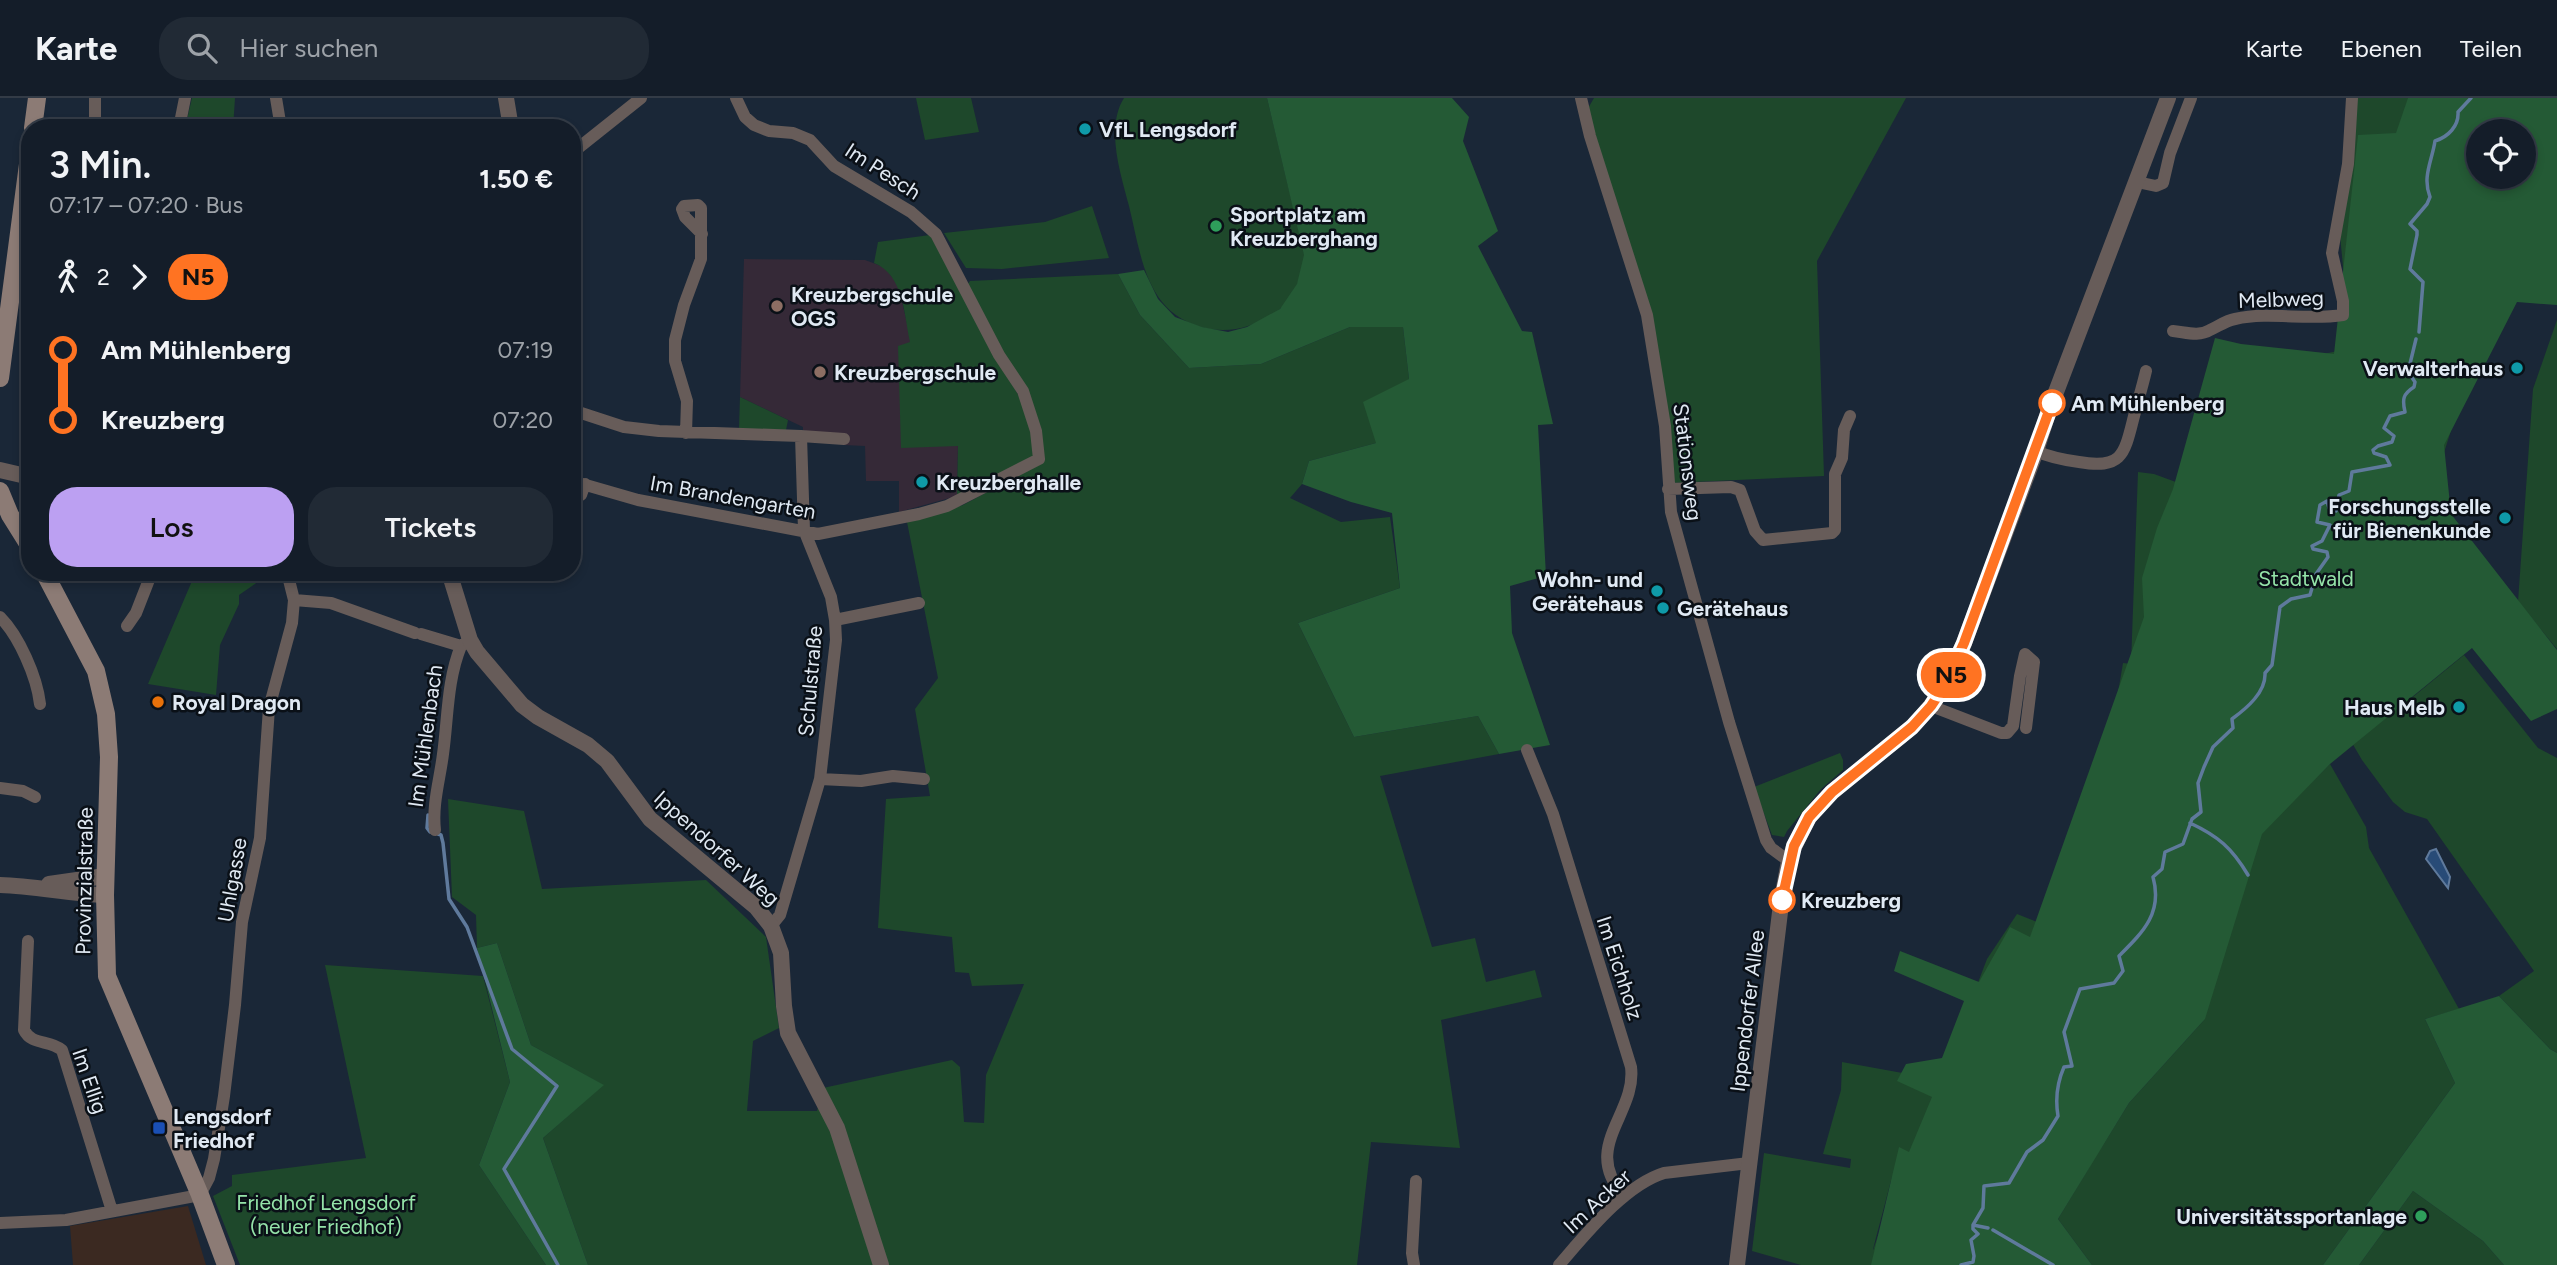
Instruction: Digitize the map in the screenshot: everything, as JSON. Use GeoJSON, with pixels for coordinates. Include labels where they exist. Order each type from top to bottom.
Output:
{"type":"FeatureCollection","features":[{"type":"Feature","properties":{"kind":"main road"},"geometry":{"type":"LineString","coordinates":[[34,119],[37,98]]}},
{"type":"Feature","properties":{"kind":"main road"},"geometry":{"type":"LineString","coordinates":[[0,378],[21,218]]}},
{"type":"Feature","properties":{"kind":"main road"},"geometry":{"type":"LineString","coordinates":[[0,491],[21,533]]}},
{"type":"Feature","properties":{"kind":"main road","name":"Provinzialstraße"},"geometry":{"type":"LineString","coordinates":[[49,581],[96,671],[108,724],[105,895],[107,976],[200,1195],[226,1265]]}},
{"type":"Feature","properties":{"kind":"street"},"geometry":{"type":"LineString","coordinates":[[95,98],[95,119]]}},
{"type":"Feature","properties":{"kind":"street"},"geometry":{"type":"LineString","coordinates":[[181,119],[185,98]]}},
{"type":"Feature","properties":{"kind":"street"},"geometry":{"type":"LineString","coordinates":[[276,98],[280,119]]}},
{"type":"Feature","properties":{"kind":"street"},"geometry":{"type":"LineString","coordinates":[[506,98],[510,119]]}},
{"type":"Feature","properties":{"kind":"street"},"geometry":{"type":"LineString","coordinates":[[581,146],[641,98]]}},
{"type":"Feature","properties":{"kind":"street","name":"Im Pesch"},"geometry":{"type":"LineString","coordinates":[[736,98],[746,117],[754,125],[769,131],[802,136],[817,146],[834,166],[881,192],[923,221],[944,245],[960,277]]}},
{"type":"Feature","properties":{"kind":"street","name":"Stationsweg"},"geometry":{"type":"LineString","coordinates":[[1581,98],[1590,136],[1647,315],[1665,426],[1671,512],[1729,722],[1766,840],[1771,848],[1789,862]]}},
{"type":"Feature","properties":{"kind":"street","name":"Ippendorfer Allee"},"geometry":{"type":"LineString","coordinates":[[1737,1265],[1789,862],[1805,823],[1818,806],[1912,727],[1931,706],[1955,666],[2168,98]]}},
{"type":"Feature","properties":{"kind":"street"},"geometry":{"type":"LineString","coordinates":[[2137,182],[2156,186],[2163,183],[2173,144],[2191,98]]}},
{"type":"Feature","properties":{"kind":"street","name":"Melbweg"},"geometry":{"type":"LineString","coordinates":[[2173,331],[2197,334],[2208,332],[2231,319],[2251,316],[2281,314],[2315,318],[2343,314],[2333,253],[2348,164],[2353,98]]}},
{"type":"Feature","properties":{"kind":"street"},"geometry":{"type":"LineString","coordinates":[[686,433],[687,401],[677,371],[675,341],[701,259],[702,234]]}},
{"type":"Feature","properties":{"kind":"street","name":"Im Brandengarten"},"geometry":{"type":"LineString","coordinates":[[581,484],[638,500],[818,534],[919,514],[959,501],[1039,459],[1036,431],[1023,391],[999,355],[960,277]]}},
{"type":"Feature","properties":{"kind":"street"},"geometry":{"type":"LineString","coordinates":[[2036,451],[2074,461],[2105,464],[2120,456],[2128,444],[2146,372]]}},
{"type":"Feature","properties":{"kind":"street"},"geometry":{"type":"LineString","coordinates":[[581,413],[624,427],[686,433],[844,439]]}},
{"type":"Feature","properties":{"kind":"street"},"geometry":{"type":"LineString","coordinates":[[1668,489],[1740,490],[1755,531],[1763,540],[1832,533],[1836,526],[1835,474],[1842,458],[1844,430],[1850,416]]}},
{"type":"Feature","properties":{"kind":"street","name":"Schulstraße"},"geometry":{"type":"LineString","coordinates":[[771,926],[780,915],[820,779],[836,640],[831,597],[804,530],[801,436]]}},
{"type":"Feature","properties":{"kind":"street"},"geometry":{"type":"LineString","coordinates":[[0,470],[21,475]]}},
{"type":"Feature","properties":{"kind":"street"},"geometry":{"type":"LineString","coordinates":[[127,626],[136,613],[148,581]]}},
{"type":"Feature","properties":{"kind":"street","name":"Uhlgasse"},"geometry":{"type":"LineString","coordinates":[[200,1195],[209,1178],[218,1136],[236,1005],[242,922],[260,838],[269,708],[292,623],[294,600],[289,581]]}},
{"type":"Feature","properties":{"kind":"street"},"geometry":{"type":"LineString","coordinates":[[294,600],[331,604],[418,634],[465,643],[451,581]]}},
{"type":"Feature","properties":{"kind":"street"},"geometry":{"type":"LineString","coordinates":[[835,620],[919,604]]}},
{"type":"Feature","properties":{"kind":"street"},"geometry":{"type":"LineString","coordinates":[[0,617],[14,634],[38,689],[40,704]]}},
{"type":"Feature","properties":{"kind":"street","name":"Im Mühlenbach"},"geometry":{"type":"LineString","coordinates":[[435,830],[433,815],[443,755],[449,690],[465,643]]}},
{"type":"Feature","properties":{"kind":"street","name":"Ippendorfer Weg"},"geometry":{"type":"LineString","coordinates":[[465,643],[477,652],[522,705],[588,745],[607,761],[650,819],[755,907],[771,926],[781,953],[788,1033],[837,1128],[881,1265]]}},
{"type":"Feature","properties":{"kind":"street"},"geometry":{"type":"LineString","coordinates":[[1931,706],[2007,733],[2014,726],[2025,654],[2034,662],[2026,728]]}},
{"type":"Feature","properties":{"kind":"street","name":"Im Eichholz"},"geometry":{"type":"LineString","coordinates":[[1527,750],[1553,814],[1597,962],[1628,1051],[1631,1084],[1607,1148],[1612,1176],[1624,1196]]}},
{"type":"Feature","properties":{"kind":"street"},"geometry":{"type":"LineString","coordinates":[[820,779],[861,780],[893,776],[924,779]]}},
{"type":"Feature","properties":{"kind":"street"},"geometry":{"type":"LineString","coordinates":[[0,788],[23,791],[35,797]]}},
{"type":"Feature","properties":{"kind":"street"},"geometry":{"type":"LineString","coordinates":[[36,886],[106,876]]}},
{"type":"Feature","properties":{"kind":"street"},"geometry":{"type":"LineString","coordinates":[[0,885],[36,886],[81,894],[105,895]]}},
{"type":"Feature","properties":{"kind":"street","name":"Im Ellig"},"geometry":{"type":"LineString","coordinates":[[28,942],[24,1030],[33,1041],[57,1045],[62,1050],[112,1211]]}},
{"type":"Feature","properties":{"kind":"street","name":"Im Acker"},"geometry":{"type":"LineString","coordinates":[[1559,1265],[1624,1196],[1652,1177],[1664,1173],[1749,1163]]}},
{"type":"Feature","properties":{"kind":"street"},"geometry":{"type":"LineString","coordinates":[[1414,1265],[1412,1253],[1416,1181]]}},
{"type":"Feature","properties":{"kind":"street"},"geometry":{"type":"LineString","coordinates":[[0,1223],[66,1220],[200,1195]]}},
{"type":"Feature","properties":{"kind":"shaded area","name":"Kreuzbergschule"},"geometry":{"type":"Polygon","coordinates":[[[744,259],[865,260],[884,267],[898,284],[935,445],[958,446],[957,496],[899,512],[899,481],[866,481],[865,446],[844,445],[803,430],[803,427],[740,397],[744,259]]]}},
{"type":"Feature","properties":{"kind":"shaded area"},"geometry":{"type":"Polygon","coordinates":[[[188,1206],[206,1265],[73,1265],[70,1226],[188,1206]]]}},
{"type":"Feature","properties":{"kind":"green space"},"geometry":{"type":"Polygon","coordinates":[[[192,98],[235,98],[234,119],[187,119],[192,98]]]}},
{"type":"Feature","properties":{"kind":"green space"},"geometry":{"type":"Polygon","coordinates":[[[916,98],[971,98],[979,132],[925,140],[916,98]]]}},
{"type":"Feature","properties":{"kind":"green space","name":"Sportplatz am Kreuzberghang"},"geometry":{"type":"Polygon","coordinates":[[[1124,98],[1267,98],[1304,253],[1303,269],[1296,286],[1287,302],[1275,313],[1244,327],[1210,329],[1189,322],[1172,312],[1160,299],[1143,265],[1116,152],[1116,123],[1124,98]]]}},
{"type":"Feature","properties":{"kind":"green space"},"geometry":{"type":"Polygon","coordinates":[[[1267,98],[1452,98],[1469,117],[1463,141],[1498,231],[1478,246],[1522,331],[1532,332],[1553,424],[1538,425],[1546,576],[1510,586],[1512,633],[1550,745],[1499,754],[1478,716],[1354,737],[1298,623],[1400,588],[1392,513],[1351,502],[1302,484],[1309,461],[1376,443],[1363,402],[1409,379],[1403,327],[1350,327],[1261,364],[1189,368],[1140,315],[1118,274],[1144,270],[1158,299],[1175,317],[1202,327],[1228,332],[1247,327],[1280,309],[1297,284],[1304,255],[1267,98]]]}},
{"type":"Feature","properties":{"kind":"green space"},"geometry":{"type":"Polygon","coordinates":[[[1594,98],[1906,98],[1817,261],[1824,476],[1672,483],[1670,422],[1587,110],[1594,98]]]}},
{"type":"Feature","properties":{"kind":"green space"},"geometry":{"type":"Polygon","coordinates":[[[2356,98],[2557,98],[2536,164],[2536,119],[2466,119],[2466,189],[2528,189],[2441,462],[2407,692],[2408,701],[2464,655],[2538,748],[2557,758],[2557,1053],[2499,996],[2534,971],[2427,819],[2405,812],[2393,802],[2362,760],[2331,707],[2289,804],[2330,764],[2366,827],[2369,848],[2459,1009],[2425,1019],[2455,1083],[2323,1265],[2092,1265],[2058,1219],[2090,1166],[2047,1214],[2068,1265],[1801,1265],[1752,1251],[1764,1153],[1850,1168],[1851,1159],[1823,1154],[1841,1090],[1842,1062],[1941,1080],[1987,959],[2017,914],[2037,922],[2106,764],[2123,663],[2131,664],[2138,472],[2154,474],[2203,492],[2314,356],[2347,349],[2349,330],[2340,235],[2356,98]],[[2205,1019],[2142,1078],[2100,1150],[2129,1103],[2205,1019]],[[1892,1177],[1873,1250],[1889,1204],[1892,1177]]]}},
{"type":"Feature","properties":{"kind":"green space","name":"Stadtwald"},"geometry":{"type":"Polygon","coordinates":[[[2408,98],[2557,98],[2557,305],[2517,302],[2444,445],[2451,514],[2557,650],[2557,709],[2531,721],[2472,648],[2330,764],[2262,834],[2205,1019],[2129,1103],[2058,1219],[2092,1265],[1871,1265],[1899,1147],[1909,1152],[1932,1097],[1897,1081],[1906,1064],[1942,1058],[1964,1001],[1894,971],[1900,951],[1979,982],[2010,927],[2030,937],[2144,617],[2142,578],[2157,528],[2173,489],[2215,338],[2241,344],[2334,354],[2358,135],[2396,133],[2408,98]]]}},
{"type":"Feature","properties":{"kind":"green space"},"geometry":{"type":"Polygon","coordinates":[[[1092,206],[1109,258],[1002,269],[966,268],[944,233],[1045,222],[1092,206]]]}},
{"type":"Feature","properties":{"kind":"green space"},"geometry":{"type":"Polygon","coordinates":[[[930,235],[1026,409],[1036,457],[957,496],[958,446],[901,448],[898,346],[910,342],[897,286],[884,269],[874,263],[878,242],[930,235]]]}},
{"type":"Feature","properties":{"kind":"green space"},"geometry":{"type":"Polygon","coordinates":[[[1118,274],[1140,315],[1189,368],[1261,364],[1350,327],[1403,327],[1409,379],[1376,443],[1309,461],[1302,484],[1290,498],[1341,522],[1390,517],[1400,588],[1298,623],[1354,737],[1478,716],[1499,754],[1380,776],[1432,947],[1475,938],[1486,982],[1535,970],[1542,997],[1441,1020],[1460,1148],[1371,1142],[1357,1265],[588,1265],[543,1138],[603,1085],[531,1045],[497,943],[477,948],[476,915],[452,897],[448,799],[524,811],[542,889],[706,880],[766,937],[779,1028],[753,1041],[747,1111],[817,1111],[823,1088],[952,1060],[960,1067],[964,1122],[984,1123],[986,1075],[1024,984],[972,986],[969,973],[955,972],[952,937],[878,928],[886,799],[930,796],[915,709],[938,678],[907,522],[963,505],[1042,463],[1038,430],[967,285],[970,281],[1118,274]]]}},
{"type":"Feature","properties":{"kind":"green space"},"geometry":{"type":"Polygon","coordinates":[[[2557,320],[2557,649],[2518,602],[2533,389],[2557,320]]]}},
{"type":"Feature","properties":{"kind":"green space"},"geometry":{"type":"Polygon","coordinates":[[[740,397],[788,420],[786,430],[739,429],[740,397]]]}},
{"type":"Feature","properties":{"kind":"green space"},"geometry":{"type":"Polygon","coordinates":[[[192,581],[259,581],[239,595],[239,604],[220,645],[216,695],[148,684],[192,581]]]}},
{"type":"Feature","properties":{"kind":"green space"},"geometry":{"type":"Polygon","coordinates":[[[1840,753],[1843,770],[1821,789],[1784,837],[1772,835],[1754,787],[1840,753]]]}},
{"type":"Feature","properties":{"kind":"green space"},"geometry":{"type":"Polygon","coordinates":[[[497,943],[531,1045],[604,1085],[543,1138],[588,1265],[546,1265],[479,1165],[510,1082],[477,948],[497,943]]]}},
{"type":"Feature","properties":{"kind":"green space","name":"Friedhof Lengsdorf (neuer Friedhof)"},"geometry":{"type":"Polygon","coordinates":[[[325,965],[483,976],[510,1082],[479,1165],[546,1265],[240,1265],[213,1196],[232,1186],[232,1175],[366,1158],[325,965]]]}},
{"type":"Feature","properties":{"kind":"green space"},"geometry":{"type":"Polygon","coordinates":[[[2499,996],[2557,1053],[2557,1265],[2504,1265],[2483,1241],[2413,1191],[2359,1265],[2323,1265],[2455,1083],[2425,1019],[2499,996]]]}},
{"type":"Feature","properties":{"kind":"green space","name":"Universitätssportanlage"},"geometry":{"type":"Polygon","coordinates":[[[2413,1191],[2483,1241],[2504,1265],[2359,1265],[2413,1191]]]}},
{"type":"Feature","properties":{"kind":"water"},"geometry":{"type":"Polygon","coordinates":[[[2436,849],[2450,877],[2448,888],[2426,859],[2430,851],[2436,849]]]}},
{"type":"Feature","properties":{"kind":"waterway"},"geometry":{"type":"LineString","coordinates":[[2419,332],[2423,282],[2410,269],[2417,235],[2417,231],[2410,224],[2430,197],[2427,176],[2435,141],[2452,130],[2457,122],[2458,112],[2471,98]]}},
{"type":"Feature","properties":{"kind":"waterway"},"geometry":{"type":"LineString","coordinates":[[1961,1265],[1973,1262],[1971,1240],[1978,1234],[1973,1225],[1983,1208],[1984,1186],[2009,1183],[2027,1152],[2043,1140],[2058,1116],[2060,1079],[2064,1067],[2072,1066],[2064,1032],[2080,989],[2114,983],[2123,971],[2119,956],[2149,921],[2155,901],[2153,877],[2162,869],[2165,852],[2183,844],[2192,819],[2201,812],[2198,783],[2213,747],[2233,728],[2232,719],[2259,693],[2265,673],[2272,665],[2280,607],[2291,599],[2310,595],[2316,574],[2328,557],[2327,552],[2313,549],[2312,546],[2322,541],[2330,525],[2317,522],[2320,505],[2327,501],[2329,508],[2336,511],[2339,495],[2349,491],[2352,472],[2390,465],[2386,457],[2374,453],[2373,450],[2392,442],[2394,436],[2384,428],[2390,416],[2405,412],[2404,397],[2414,387],[2415,382],[2408,372],[2416,339]]}},
{"type":"Feature","properties":{"kind":"waterway"},"geometry":{"type":"LineString","coordinates":[[428,815],[427,828],[430,832]]}},
{"type":"Feature","properties":{"kind":"waterway"},"geometry":{"type":"LineString","coordinates":[[2190,823],[2224,844],[2248,875]]}},
{"type":"Feature","properties":{"kind":"waterway"},"geometry":{"type":"LineString","coordinates":[[438,834],[441,835],[443,843],[449,899],[467,927],[512,1049],[557,1086],[504,1169],[558,1265]]}},
{"type":"Feature","properties":{"kind":"waterway"},"geometry":{"type":"LineString","coordinates":[[1973,1225],[1988,1228]]}},
{"type":"Feature","properties":{"kind":"waterway"},"geometry":{"type":"LineString","coordinates":[[1993,1230],[2053,1265]]}},
{"type":"Feature","properties":{"kind":"bus line","name":"N5"},"geometry":{"type":"LineString","coordinates":[[1782,900],[1794,846],[1809,817],[1832,792],[1912,727],[1945,685],[1964,643],[2052,403]]}},
{"type":"Feature","properties":{"kind":"place","name":"VfL Lengsdorf"},"geometry":{"type":"Point","coordinates":[1085,129]}},
{"type":"Feature","properties":{"kind":"place","name":"Sportplatz am Kreuzberghang"},"geometry":{"type":"Point","coordinates":[1216,226]}},
{"type":"Feature","properties":{"kind":"place","name":"Kreuzbergschule OGS"},"geometry":{"type":"Point","coordinates":[777,306]}},
{"type":"Feature","properties":{"kind":"place","name":"Verwalterhaus"},"geometry":{"type":"Point","coordinates":[2517,368]}},
{"type":"Feature","properties":{"kind":"place","name":"Kreuzbergschule"},"geometry":{"type":"Point","coordinates":[820,372]}},
{"type":"Feature","properties":{"kind":"place","name":"Am Mühlenberg"},"geometry":{"type":"Point","coordinates":[2052,403]}},
{"type":"Feature","properties":{"kind":"place","name":"Kreuzberghalle"},"geometry":{"type":"Point","coordinates":[922,482]}},
{"type":"Feature","properties":{"kind":"place","name":"Forschungsstelle für Bienenkunde"},"geometry":{"type":"Point","coordinates":[2505,518]}},
{"type":"Feature","properties":{"kind":"place","name":"Wohn- und Gerätehaus"},"geometry":{"type":"Point","coordinates":[1657,591]}},
{"type":"Feature","properties":{"kind":"place","name":"Gerätehaus"},"geometry":{"type":"Point","coordinates":[1663,608]}},
{"type":"Feature","properties":{"kind":"place","name":"Royal Dragon"},"geometry":{"type":"Point","coordinates":[158,702]}},
{"type":"Feature","properties":{"kind":"place","name":"Haus Melb"},"geometry":{"type":"Point","coordinates":[2459,707]}},
{"type":"Feature","properties":{"kind":"place","name":"Kreuzberg"},"geometry":{"type":"Point","coordinates":[1782,900]}},
{"type":"Feature","properties":{"kind":"place","name":"Lengsdorf Friedhof"},"geometry":{"type":"Point","coordinates":[159,1128]}},
{"type":"Feature","properties":{"kind":"place","name":"Universitätssportanlage"},"geometry":{"type":"Point","coordinates":[2421,1216]}}]}
